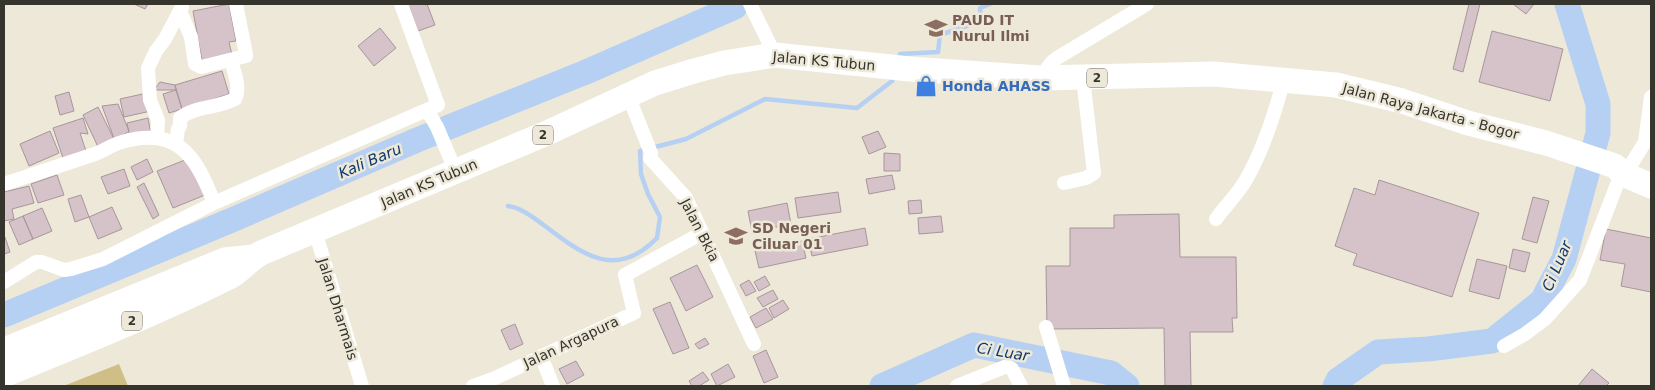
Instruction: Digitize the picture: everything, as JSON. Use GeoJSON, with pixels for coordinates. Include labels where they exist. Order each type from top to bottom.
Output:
{"type":"FeatureCollection","features":[{"type":"Feature","properties":{"kind":"highway","name":"Jalan KS Tubun"},"geometry":{"type":"LineString","coordinates":[[253,257],[314,231],[453,165],[547,133],[655,83],[724,64],[775,55],[910,69],[1040,78],[1214,74],[1284,79]]}},
{"type":"Feature","properties":{"kind":"highway","name":"Jalan Raya Jakarta - Bogor"},"geometry":{"type":"LineString","coordinates":[[1284,79],[1336,85],[1402,101],[1468,122],[1627,167]]}},
{"type":"Feature","properties":{"kind":"highway","name":"2"},"geometry":{"type":"LineString","coordinates":[[1627,167],[1651,186]]}},
{"type":"Feature","properties":{"kind":"highway","name":"2"},"geometry":{"type":"LineString","coordinates":[[4,350],[224,260],[253,257]]}},
{"type":"Feature","properties":{"kind":"highway","name":"2"},"geometry":{"type":"LineString","coordinates":[[4,375],[161,310],[234,274],[253,257]]}},
{"type":"Feature","properties":{"kind":"street"},"geometry":{"type":"LineString","coordinates":[[182,8],[191,37],[196,66],[201,67],[244,58],[246,54],[236,4]]}},
{"type":"Feature","properties":{"kind":"street"},"geometry":{"type":"LineString","coordinates":[[4,282],[36,262],[42,262],[64,270],[103,259],[214,203],[438,105],[401,4]]}},
{"type":"Feature","properties":{"kind":"street"},"geometry":{"type":"LineString","coordinates":[[750,4],[775,55]]}},
{"type":"Feature","properties":{"kind":"street"},"geometry":{"type":"LineString","coordinates":[[1040,78],[1057,58],[1147,4]]}},
{"type":"Feature","properties":{"kind":"street"},"geometry":{"type":"LineString","coordinates":[[157,138],[158,120],[150,100],[148,68],[182,8]]}},
{"type":"Feature","properties":{"kind":"street"},"geometry":{"type":"LineString","coordinates":[[176,144],[180,118],[182,116],[235,99],[238,86],[231,60]]}},
{"type":"Feature","properties":{"kind":"street"},"geometry":{"type":"LineString","coordinates":[[1064,183],[1086,178],[1094,174],[1083,78]]}},
{"type":"Feature","properties":{"kind":"street"},"geometry":{"type":"LineString","coordinates":[[1216,219],[1247,178],[1263,144],[1284,79]]}},
{"type":"Feature","properties":{"kind":"street","name":"Jalan Bkia"},"geometry":{"type":"LineString","coordinates":[[628,95],[651,153],[650,158],[686,198],[754,344]]}},
{"type":"Feature","properties":{"kind":"street"},"geometry":{"type":"LineString","coordinates":[[1504,346],[1525,334],[1545,319],[1580,280],[1618,182],[1644,142],[1651,98]]}},
{"type":"Feature","properties":{"kind":"street"},"geometry":{"type":"LineString","coordinates":[[427,110],[437,127],[453,165]]}},
{"type":"Feature","properties":{"kind":"street"},"geometry":{"type":"LineString","coordinates":[[4,184],[101,152],[121,142],[157,138],[176,144],[189,154],[195,161],[207,184],[214,203]]}},
{"type":"Feature","properties":{"kind":"street","name":"Jalan Dharmais"},"geometry":{"type":"LineString","coordinates":[[314,231],[362,386]]}},
{"type":"Feature","properties":{"kind":"street","name":"Jalan Argapura"},"geometry":{"type":"LineString","coordinates":[[473,386],[634,313],[625,275],[702,233]]}},
{"type":"Feature","properties":{"kind":"street"},"geometry":{"type":"LineString","coordinates":[[1046,327],[1064,386]]}},
{"type":"Feature","properties":{"kind":"street"},"geometry":{"type":"LineString","coordinates":[[541,356],[553,386]]}},
{"type":"Feature","properties":{"kind":"street"},"geometry":{"type":"LineString","coordinates":[[957,386],[1007,366],[1012,369],[1021,386]]}},
{"type":"Feature","properties":{"kind":"shaded area"},"geometry":{"type":"Polygon","coordinates":[[[119,364],[128,386],[66,386],[66,385],[119,364]]]}},
{"type":"Feature","properties":{"kind":"building"},"geometry":{"type":"Polygon","coordinates":[[[134,4],[148,4],[145,9],[134,4]]]}},
{"type":"Feature","properties":{"kind":"building"},"geometry":{"type":"Polygon","coordinates":[[[229,4],[236,41],[229,42],[232,55],[202,60],[193,11],[229,4]]]}},
{"type":"Feature","properties":{"kind":"building"},"geometry":{"type":"Polygon","coordinates":[[[408,4],[427,4],[435,25],[418,31],[408,4]]]}},
{"type":"Feature","properties":{"kind":"building"},"geometry":{"type":"Polygon","coordinates":[[[1469,4],[1480,4],[1463,72],[1453,69],[1469,4]]]}},
{"type":"Feature","properties":{"kind":"building"},"geometry":{"type":"Polygon","coordinates":[[[1513,4],[1534,4],[1526,14],[1513,4]]]}},
{"type":"Feature","properties":{"kind":"building"},"geometry":{"type":"Polygon","coordinates":[[[380,28],[396,48],[374,66],[358,46],[380,28]]]}},
{"type":"Feature","properties":{"kind":"building"},"geometry":{"type":"Polygon","coordinates":[[[1492,31],[1563,49],[1550,101],[1479,82],[1492,31]]]}},
{"type":"Feature","properties":{"kind":"building"},"geometry":{"type":"Polygon","coordinates":[[[222,71],[229,94],[182,109],[175,85],[222,71]]]}},
{"type":"Feature","properties":{"kind":"building"},"geometry":{"type":"Polygon","coordinates":[[[160,82],[175,85],[176,90],[154,90],[160,82]]]}},
{"type":"Feature","properties":{"kind":"building"},"geometry":{"type":"Polygon","coordinates":[[[176,90],[182,109],[169,113],[163,94],[176,90]]]}},
{"type":"Feature","properties":{"kind":"building"},"geometry":{"type":"Polygon","coordinates":[[[69,92],[74,111],[60,115],[55,96],[69,92]]]}},
{"type":"Feature","properties":{"kind":"building"},"geometry":{"type":"Polygon","coordinates":[[[147,93],[151,111],[124,117],[120,99],[147,93]]]}},
{"type":"Feature","properties":{"kind":"building"},"geometry":{"type":"Polygon","coordinates":[[[118,104],[129,131],[115,141],[102,106],[118,104]]]}},
{"type":"Feature","properties":{"kind":"building"},"geometry":{"type":"Polygon","coordinates":[[[98,107],[115,141],[99,149],[83,115],[98,107]]]}},
{"type":"Feature","properties":{"kind":"building"},"geometry":{"type":"Polygon","coordinates":[[[83,118],[88,134],[80,133],[86,151],[63,158],[53,128],[83,118]]]}},
{"type":"Feature","properties":{"kind":"building"},"geometry":{"type":"Polygon","coordinates":[[[148,118],[151,134],[130,138],[127,123],[148,118]]]}},
{"type":"Feature","properties":{"kind":"building"},"geometry":{"type":"Polygon","coordinates":[[[50,131],[59,153],[29,166],[20,144],[50,131]]]}},
{"type":"Feature","properties":{"kind":"building"},"geometry":{"type":"Polygon","coordinates":[[[878,131],[886,147],[869,154],[862,137],[878,131]]]}},
{"type":"Feature","properties":{"kind":"building"},"geometry":{"type":"Polygon","coordinates":[[[884,153],[900,154],[900,171],[884,171],[884,153]]]}},
{"type":"Feature","properties":{"kind":"building"},"geometry":{"type":"Polygon","coordinates":[[[190,158],[205,195],[173,208],[157,171],[190,158]]]}},
{"type":"Feature","properties":{"kind":"building"},"geometry":{"type":"Polygon","coordinates":[[[147,159],[153,172],[137,180],[131,167],[147,159]]]}},
{"type":"Feature","properties":{"kind":"building"},"geometry":{"type":"Polygon","coordinates":[[[124,169],[130,186],[108,194],[101,177],[124,169]]]}},
{"type":"Feature","properties":{"kind":"building"},"geometry":{"type":"Polygon","coordinates":[[[57,175],[64,195],[38,203],[31,184],[57,175]]]}},
{"type":"Feature","properties":{"kind":"building"},"geometry":{"type":"Polygon","coordinates":[[[892,175],[895,189],[869,194],[866,179],[892,175]]]}},
{"type":"Feature","properties":{"kind":"building"},"geometry":{"type":"Polygon","coordinates":[[[1379,180],[1479,213],[1452,297],[1353,265],[1357,254],[1335,246],[1354,188],[1375,195],[1379,180]]]}},
{"type":"Feature","properties":{"kind":"building"},"geometry":{"type":"Polygon","coordinates":[[[144,183],[159,215],[153,219],[137,187],[144,183]]]}},
{"type":"Feature","properties":{"kind":"building"},"geometry":{"type":"Polygon","coordinates":[[[29,186],[34,203],[12,209],[14,219],[4,221],[4,192],[29,186]]]}},
{"type":"Feature","properties":{"kind":"building"},"geometry":{"type":"Polygon","coordinates":[[[838,192],[841,212],[798,218],[795,198],[838,192]]]}},
{"type":"Feature","properties":{"kind":"building"},"geometry":{"type":"Polygon","coordinates":[[[81,195],[89,217],[75,222],[68,199],[81,195]]]}},
{"type":"Feature","properties":{"kind":"building"},"geometry":{"type":"Polygon","coordinates":[[[1533,197],[1549,201],[1537,243],[1522,239],[1533,197]]]}},
{"type":"Feature","properties":{"kind":"building"},"geometry":{"type":"Polygon","coordinates":[[[921,200],[922,213],[909,214],[908,201],[921,200]]]}},
{"type":"Feature","properties":{"kind":"building"},"geometry":{"type":"Polygon","coordinates":[[[787,203],[791,224],[752,232],[748,211],[787,203]]]}},
{"type":"Feature","properties":{"kind":"building"},"geometry":{"type":"Polygon","coordinates":[[[112,207],[122,229],[98,239],[89,217],[112,207]]]}},
{"type":"Feature","properties":{"kind":"building"},"geometry":{"type":"Polygon","coordinates":[[[42,208],[52,231],[33,239],[23,216],[42,208]]]}},
{"type":"Feature","properties":{"kind":"building"},"geometry":{"type":"Polygon","coordinates":[[[1179,214],[1180,257],[1236,257],[1237,318],[1232,318],[1233,332],[1190,332],[1191,386],[1165,386],[1164,328],[1047,329],[1046,266],[1070,266],[1070,228],[1114,228],[1114,215],[1179,214]]]}},
{"type":"Feature","properties":{"kind":"building"},"geometry":{"type":"Polygon","coordinates":[[[23,216],[33,239],[19,245],[9,222],[23,216]]]}},
{"type":"Feature","properties":{"kind":"building"},"geometry":{"type":"Polygon","coordinates":[[[941,216],[943,232],[919,234],[918,218],[941,216]]]}},
{"type":"Feature","properties":{"kind":"building"},"geometry":{"type":"Polygon","coordinates":[[[865,228],[868,245],[812,256],[808,239],[865,228]]]}},
{"type":"Feature","properties":{"kind":"building"},"geometry":{"type":"Polygon","coordinates":[[[1606,229],[1651,238],[1651,292],[1621,286],[1625,264],[1600,260],[1606,229]]]}},
{"type":"Feature","properties":{"kind":"building"},"geometry":{"type":"Polygon","coordinates":[[[4,238],[10,252],[4,254],[4,238]]]}},
{"type":"Feature","properties":{"kind":"building"},"geometry":{"type":"Polygon","coordinates":[[[802,241],[806,258],[759,268],[755,251],[802,241]]]}},
{"type":"Feature","properties":{"kind":"building"},"geometry":{"type":"Polygon","coordinates":[[[1513,249],[1530,253],[1525,272],[1509,268],[1513,249]]]}},
{"type":"Feature","properties":{"kind":"building"},"geometry":{"type":"Polygon","coordinates":[[[1477,259],[1507,266],[1499,299],[1469,291],[1477,259]]]}},
{"type":"Feature","properties":{"kind":"building"},"geometry":{"type":"Polygon","coordinates":[[[697,265],[713,297],[686,311],[670,278],[697,265]]]}},
{"type":"Feature","properties":{"kind":"building"},"geometry":{"type":"Polygon","coordinates":[[[765,276],[770,285],[759,291],[754,282],[765,276]]]}},
{"type":"Feature","properties":{"kind":"building"},"geometry":{"type":"Polygon","coordinates":[[[749,280],[756,291],[746,296],[740,285],[749,280]]]}},
{"type":"Feature","properties":{"kind":"building"},"geometry":{"type":"Polygon","coordinates":[[[773,290],[778,299],[763,307],[757,298],[773,290]]]}},
{"type":"Feature","properties":{"kind":"building"},"geometry":{"type":"Polygon","coordinates":[[[783,300],[789,309],[774,318],[769,308],[783,300]]]}},
{"type":"Feature","properties":{"kind":"building"},"geometry":{"type":"Polygon","coordinates":[[[670,302],[689,348],[673,354],[653,309],[670,302]]]}},
{"type":"Feature","properties":{"kind":"building"},"geometry":{"type":"Polygon","coordinates":[[[766,308],[773,319],[756,328],[750,317],[766,308]]]}},
{"type":"Feature","properties":{"kind":"building"},"geometry":{"type":"Polygon","coordinates":[[[515,324],[523,344],[510,350],[501,330],[515,324]]]}},
{"type":"Feature","properties":{"kind":"building"},"geometry":{"type":"Polygon","coordinates":[[[705,338],[709,344],[699,349],[695,344],[705,338]]]}},
{"type":"Feature","properties":{"kind":"building"},"geometry":{"type":"Polygon","coordinates":[[[766,350],[778,377],[764,383],[753,356],[766,350]]]}},
{"type":"Feature","properties":{"kind":"building"},"geometry":{"type":"Polygon","coordinates":[[[576,361],[584,375],[567,384],[559,369],[576,361]]]}},
{"type":"Feature","properties":{"kind":"building"},"geometry":{"type":"Polygon","coordinates":[[[728,364],[735,377],[717,386],[711,374],[728,364]]]}},
{"type":"Feature","properties":{"kind":"building"},"geometry":{"type":"Polygon","coordinates":[[[1592,369],[1609,383],[1606,386],[1578,386],[1592,369]]]}},
{"type":"Feature","properties":{"kind":"building"},"geometry":{"type":"Polygon","coordinates":[[[703,372],[709,380],[699,386],[692,386],[689,381],[703,372]]]}},
{"type":"Feature","properties":{"kind":"waterway"},"geometry":{"type":"LineString","coordinates":[[899,60],[900,54],[938,52],[940,35],[981,21],[980,8],[990,4]]}},
{"type":"Feature","properties":{"kind":"waterway","name":"Ci Luar"},"geometry":{"type":"LineString","coordinates":[[1335,386],[1338,380],[1378,352],[1428,349],[1492,341],[1542,301],[1564,259],[1598,133],[1598,104],[1567,4]]}},
{"type":"Feature","properties":{"kind":"waterway","name":"Kali Baru"},"geometry":{"type":"LineString","coordinates":[[4,315],[417,140],[586,72],[735,7]]}},
{"type":"Feature","properties":{"kind":"waterway"},"geometry":{"type":"LineString","coordinates":[[508,206],[528,214],[586,254],[600,259],[628,258],[642,251],[657,238],[660,217],[648,194],[641,174],[640,151],[686,139],[765,99],[857,108],[892,81],[894,75]]}},
{"type":"Feature","properties":{"kind":"waterway","name":"Ci Luar"},"geometry":{"type":"LineString","coordinates":[[882,386],[974,345],[1111,373],[1127,386]]}},
{"type":"Feature","properties":{"kind":"place","name":"PAUD IT Nurul Ilmi"},"geometry":{"type":"Point","coordinates":[936,28]}},
{"type":"Feature","properties":{"kind":"place","name":"Honda AHASS"},"geometry":{"type":"Point","coordinates":[926,86]}},
{"type":"Feature","properties":{"kind":"place","name":"SD Negeri Ciluar 01"},"geometry":{"type":"Point","coordinates":[736,236]}}]}
